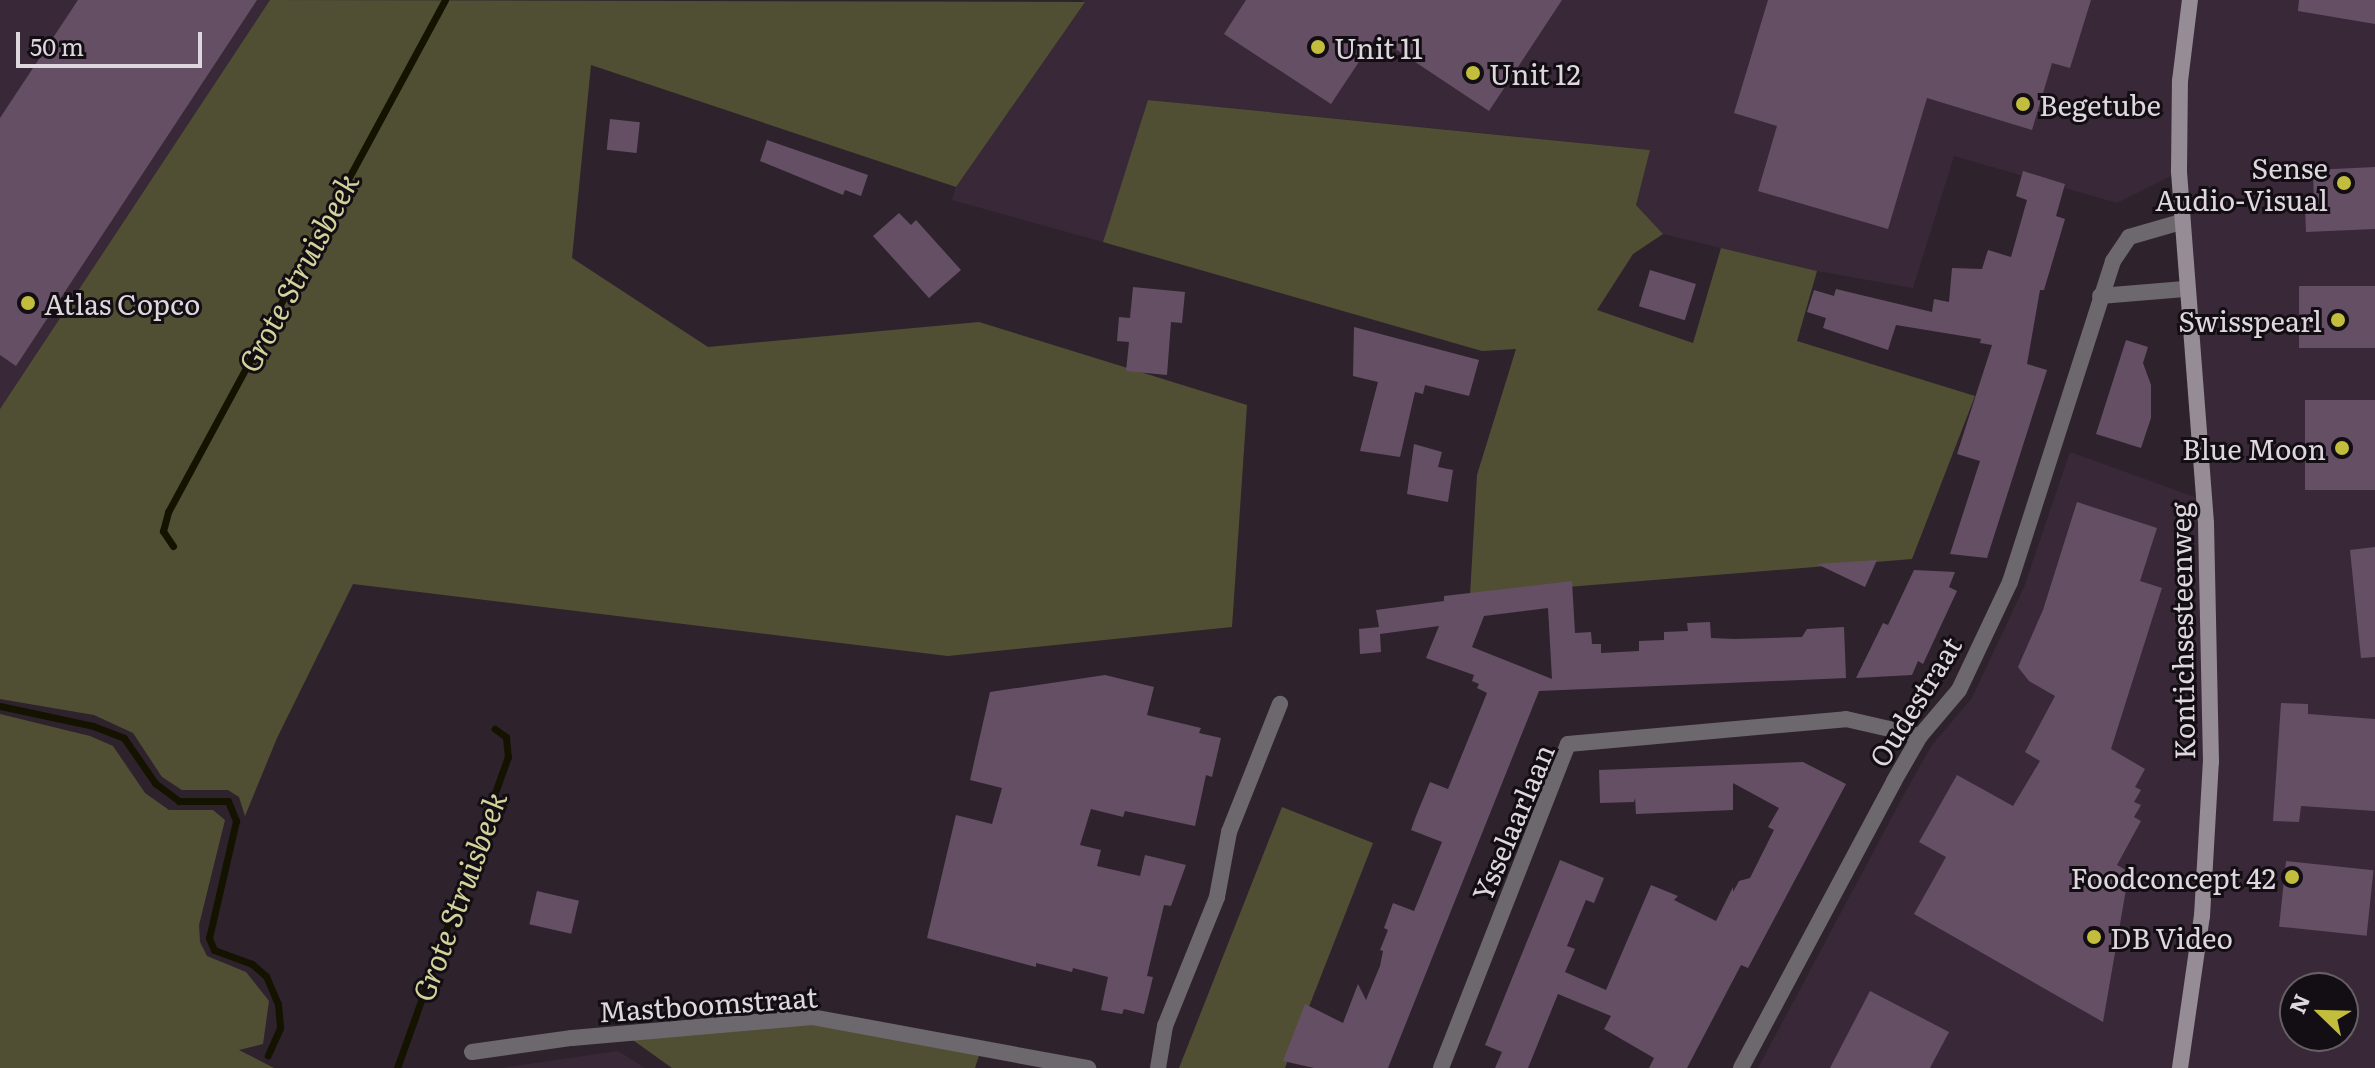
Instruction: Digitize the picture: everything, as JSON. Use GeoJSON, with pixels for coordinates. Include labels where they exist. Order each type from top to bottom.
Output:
{"type":"FeatureCollection","features":[{"type":"Feature","properties":{"kind":"street","name":"Kontichsesteenweg"},"geometry":{"type":"LineString","coordinates":[[2180,1068],[2202,916],[2211,762],[2206,523],[2181,222],[2180,81],[2190,0]]}},
{"type":"Feature","properties":{"kind":"street","name":"Oudestraat"},"geometry":{"type":"LineString","coordinates":[[1741,1068],[1920,736],[1959,690],[2010,582],[2113,261],[2129,237],[2181,222]]}},
{"type":"Feature","properties":{"kind":"street"},"geometry":{"type":"LineString","coordinates":[[2100,296],[2185,289]]}},
{"type":"Feature","properties":{"kind":"street"},"geometry":{"type":"LineString","coordinates":[[1158,1068],[1165,1026],[1217,897],[1229,832],[1280,704]]}},
{"type":"Feature","properties":{"kind":"street","name":"Ysselaarlaan"},"geometry":{"type":"LineString","coordinates":[[1441,1068],[1568,744],[1846,719],[1920,736]]}},
{"type":"Feature","properties":{"kind":"street","name":"Mastboomstraat"},"geometry":{"type":"LineString","coordinates":[[472,1052],[572,1038],[812,1017],[1088,1068]]}},
{"type":"Feature","properties":{"kind":"shaded area"},"geometry":{"type":"Polygon","coordinates":[[[0,0],[270,0],[0,409],[0,0]]]}},
{"type":"Feature","properties":{"kind":"shaded area"},"geometry":{"type":"Polygon","coordinates":[[[270,0],[1085,2],[956,187],[591,65],[572,258],[708,347],[979,322],[1247,405],[1232,627],[948,656],[353,584],[277,738],[245,816],[239,797],[228,790],[182,790],[162,777],[133,733],[94,715],[0,699],[0,409],[270,0]]]}},
{"type":"Feature","properties":{"kind":"shaded area"},"geometry":{"type":"Polygon","coordinates":[[[1082,0],[2375,0],[2375,1068],[1758,1068],[1932,745],[1972,698],[2024,587],[2070,452],[2203,500],[2179,172],[2117,203],[1954,156],[1913,288],[1817,271],[1663,234],[1636,205],[1650,150],[1149,100],[1103,242],[952,200],[956,187],[1084,2],[1082,0]]]}},
{"type":"Feature","properties":{"kind":"shaded area"},"geometry":{"type":"Polygon","coordinates":[[[1148,100],[1650,150],[1636,205],[1663,234],[1633,254],[1597,310],[1693,343],[1721,248],[1817,271],[1797,341],[1975,396],[1912,559],[1470,595],[1477,475],[1516,349],[1482,351],[1103,242],[1148,100]]]}},
{"type":"Feature","properties":{"kind":"shaded area"},"geometry":{"type":"Polygon","coordinates":[[[0,714],[90,736],[113,746],[145,793],[169,810],[213,810],[225,820],[199,925],[200,942],[207,956],[246,972],[269,1001],[263,1044],[239,1050],[274,1068],[0,1068],[0,714]]]}},
{"type":"Feature","properties":{"kind":"shaded area"},"geometry":{"type":"Polygon","coordinates":[[[1282,807],[1373,843],[1285,1068],[1179,1068],[1282,807]]]}},
{"type":"Feature","properties":{"kind":"shaded area"},"geometry":{"type":"Polygon","coordinates":[[[812,1017],[981,1049],[975,1068],[672,1068],[623,1033],[812,1017]]]}},
{"type":"Feature","properties":{"kind":"shaded area"},"geometry":{"type":"Polygon","coordinates":[[[618,1051],[645,1068],[502,1068],[618,1051]]]}},
{"type":"Feature","properties":{"kind":"building"},"geometry":{"type":"Polygon","coordinates":[[[78,0],[257,0],[16,366],[0,355],[0,118],[78,0]]]}},
{"type":"Feature","properties":{"kind":"building"},"geometry":{"type":"Polygon","coordinates":[[[1246,0],[1562,0],[1489,111],[1376,36],[1331,104],[1224,34],[1246,0]]]}},
{"type":"Feature","properties":{"kind":"building"},"geometry":{"type":"Polygon","coordinates":[[[1768,0],[2091,0],[2070,68],[2052,63],[2032,130],[1927,98],[1888,229],[1758,191],[1777,126],[1734,113],[1768,0]]]}},
{"type":"Feature","properties":{"kind":"building"},"geometry":{"type":"Polygon","coordinates":[[[2299,0],[2375,0],[2375,24],[2298,11],[2299,0]]]}},
{"type":"Feature","properties":{"kind":"building"},"geometry":{"type":"Polygon","coordinates":[[[610,119],[640,122],[637,153],[607,150],[610,119]]]}},
{"type":"Feature","properties":{"kind":"building"},"geometry":{"type":"Polygon","coordinates":[[[767,140],[868,175],[861,196],[845,190],[843,195],[760,161],[767,140]]]}},
{"type":"Feature","properties":{"kind":"building","name":"Sense Audio-Visual"},"geometry":{"type":"Polygon","coordinates":[[[2375,167],[2375,229],[2306,232],[2305,206],[2314,205],[2313,170],[2375,167]]]}},
{"type":"Feature","properties":{"kind":"building"},"geometry":{"type":"Polygon","coordinates":[[[2023,171],[2065,184],[2056,216],[2065,219],[2044,290],[2040,290],[2027,364],[2047,370],[1987,558],[1950,554],[1980,461],[1957,454],[1992,345],[1980,343],[1981,339],[1896,325],[1888,350],[1823,328],[1826,318],[1807,312],[1814,290],[1834,296],[1836,289],[1932,312],[1934,299],[1949,302],[1952,268],[1982,269],[1988,250],[2011,257],[2027,200],[2016,196],[2023,171]]]}},
{"type":"Feature","properties":{"kind":"building"},"geometry":{"type":"Polygon","coordinates":[[[899,213],[911,225],[916,220],[961,270],[929,298],[873,236],[899,213]]]}},
{"type":"Feature","properties":{"kind":"building"},"geometry":{"type":"Polygon","coordinates":[[[1650,270],[1696,284],[1685,320],[1639,306],[1650,270]]]}},
{"type":"Feature","properties":{"kind":"building","name":"Swisspearl"},"geometry":{"type":"Polygon","coordinates":[[[2299,286],[2375,286],[2375,348],[2299,348],[2299,286]]]}},
{"type":"Feature","properties":{"kind":"building"},"geometry":{"type":"Polygon","coordinates":[[[1133,287],[1185,292],[1182,323],[1171,322],[1167,375],[1126,371],[1129,342],[1117,341],[1119,317],[1130,318],[1133,287]]]}},
{"type":"Feature","properties":{"kind":"building"},"geometry":{"type":"Polygon","coordinates":[[[1354,327],[1479,360],[1469,396],[1425,385],[1423,394],[1415,392],[1400,457],[1360,451],[1378,382],[1353,376],[1354,327]]]}},
{"type":"Feature","properties":{"kind":"building"},"geometry":{"type":"Polygon","coordinates":[[[2126,340],[2148,347],[2143,363],[2151,385],[2151,418],[2141,448],[2096,434],[2126,340]]]}},
{"type":"Feature","properties":{"kind":"building","name":"Blue Moon"},"geometry":{"type":"Polygon","coordinates":[[[2305,400],[2375,400],[2375,490],[2305,490],[2305,400]]]}},
{"type":"Feature","properties":{"kind":"building"},"geometry":{"type":"Polygon","coordinates":[[[1414,444],[1442,452],[1438,467],[1453,470],[1448,502],[1407,494],[1414,444]]]}},
{"type":"Feature","properties":{"kind":"building"},"geometry":{"type":"Polygon","coordinates":[[[2077,502],[2157,528],[2140,581],[2162,588],[2111,749],[2145,769],[2135,787],[2141,790],[2134,802],[2141,805],[2134,817],[2141,821],[2117,865],[2129,872],[2103,1022],[1914,914],[1946,857],[1919,842],[1957,775],[2013,806],[2040,761],[2025,752],[2055,696],[2029,681],[2018,667],[2043,610],[2077,502]]]}},
{"type":"Feature","properties":{"kind":"building"},"geometry":{"type":"Polygon","coordinates":[[[2375,547],[2375,657],[2361,658],[2350,550],[2375,547]]]}},
{"type":"Feature","properties":{"kind":"building"},"geometry":{"type":"Polygon","coordinates":[[[1877,560],[1865,587],[1817,564],[1877,560]]]}},
{"type":"Feature","properties":{"kind":"building"},"geometry":{"type":"Polygon","coordinates":[[[1914,570],[1955,572],[1949,587],[1957,591],[1923,664],[1918,661],[1912,675],[1856,678],[1883,623],[1888,625],[1914,570]]]}},
{"type":"Feature","properties":{"kind":"building"},"geometry":{"type":"Polygon","coordinates":[[[1572,581],[1575,633],[1591,632],[1592,644],[1601,644],[1601,653],[1639,651],[1639,641],[1664,640],[1664,632],[1688,631],[1687,623],[1710,622],[1711,638],[1735,639],[1802,637],[1807,629],[1844,627],[1846,678],[1539,691],[1388,1068],[1314,1068],[1283,1061],[1305,1004],[1343,1023],[1358,984],[1366,1000],[1380,966],[1383,951],[1380,950],[1388,930],[1384,928],[1393,903],[1414,911],[1442,842],[1411,830],[1430,782],[1448,789],[1487,693],[1477,688],[1479,684],[1472,681],[1474,675],[1426,658],[1439,626],[1380,634],[1381,652],[1360,654],[1359,629],[1379,627],[1376,610],[1444,601],[1444,596],[1572,581]],[[1548,608],[1484,616],[1472,647],[1552,679],[1548,608]]]}},
{"type":"Feature","properties":{"kind":"building"},"geometry":{"type":"Polygon","coordinates":[[[1105,675],[1154,687],[1147,715],[1201,728],[1199,733],[1221,738],[1212,777],[1206,775],[1195,826],[1125,811],[1123,817],[1091,809],[1080,845],[1101,850],[1097,866],[1140,876],[1145,855],[1186,865],[1171,906],[1164,905],[1147,976],[1153,977],[1144,1014],[1124,1009],[1122,1014],[1101,1010],[1108,977],[1073,968],[1072,972],[1036,963],[1036,967],[927,938],[956,815],[992,824],[1002,788],[970,780],[990,692],[1105,675]]]}},
{"type":"Feature","properties":{"kind":"building"},"geometry":{"type":"Polygon","coordinates":[[[2281,703],[2308,704],[2308,714],[2375,719],[2375,811],[2301,806],[2299,822],[2273,821],[2281,703]]]}},
{"type":"Feature","properties":{"kind":"building"},"geometry":{"type":"Polygon","coordinates":[[[1803,762],[1846,784],[1748,968],[1741,965],[1687,1068],[1649,1068],[1654,1058],[1604,1029],[1611,1016],[1558,994],[1528,1068],[1495,1068],[1502,1052],[1485,1045],[1560,860],[1604,878],[1594,903],[1586,900],[1567,946],[1575,949],[1565,972],[1606,990],[1651,885],[1678,896],[1674,900],[1716,921],[1733,887],[1733,892],[1739,881],[1750,878],[1774,830],[1768,827],[1779,808],[1733,783],[1733,810],[1636,814],[1635,798],[1634,802],[1600,803],[1599,770],[1803,762]]]}},
{"type":"Feature","properties":{"kind":"building"},"geometry":{"type":"Polygon","coordinates":[[[2286,861],[2374,870],[2367,936],[2279,927],[2286,861]]]}},
{"type":"Feature","properties":{"kind":"building"},"geometry":{"type":"Polygon","coordinates":[[[537,891],[579,901],[571,934],[529,924],[537,891]]]}},
{"type":"Feature","properties":{"kind":"building"},"geometry":{"type":"Polygon","coordinates":[[[1870,991],[1949,1032],[1930,1068],[1830,1068],[1870,991]]]}},
{"type":"Feature","properties":{"kind":"waterway","name":"Grote Struisbeek"},"geometry":{"type":"LineString","coordinates":[[173,546],[163,531],[168,512],[445,0]]}},
{"type":"Feature","properties":{"kind":"waterway"},"geometry":{"type":"LineString","coordinates":[[0,706],[93,726],[124,738],[155,783],[179,801],[228,801],[236,821],[209,938],[214,950],[252,964],[266,976],[278,1004],[280,1028],[268,1055]]}},
{"type":"Feature","properties":{"kind":"waterway","name":"Grote Struisbeek"},"geometry":{"type":"LineString","coordinates":[[397,1068],[508,757],[506,737],[495,729]]}},
{"type":"Feature","properties":{"kind":"place","name":"Unit 11"},"geometry":{"type":"Point","coordinates":[1318,47]}},
{"type":"Feature","properties":{"kind":"place","name":"Unit 12"},"geometry":{"type":"Point","coordinates":[1473,73]}},
{"type":"Feature","properties":{"kind":"place","name":"Begetube"},"geometry":{"type":"Point","coordinates":[2023,104]}},
{"type":"Feature","properties":{"kind":"place","name":"Sense Audio-Visual"},"geometry":{"type":"Point","coordinates":[2344,183]}},
{"type":"Feature","properties":{"kind":"place","name":"Atlas Copco"},"geometry":{"type":"Point","coordinates":[28,303]}},
{"type":"Feature","properties":{"kind":"place","name":"Swisspearl"},"geometry":{"type":"Point","coordinates":[2338,320]}},
{"type":"Feature","properties":{"kind":"place","name":"Blue Moon"},"geometry":{"type":"Point","coordinates":[2342,448]}},
{"type":"Feature","properties":{"kind":"place","name":"Foodconcept 42"},"geometry":{"type":"Point","coordinates":[2292,877]}},
{"type":"Feature","properties":{"kind":"place","name":"DB Video"},"geometry":{"type":"Point","coordinates":[2094,937]}}]}
